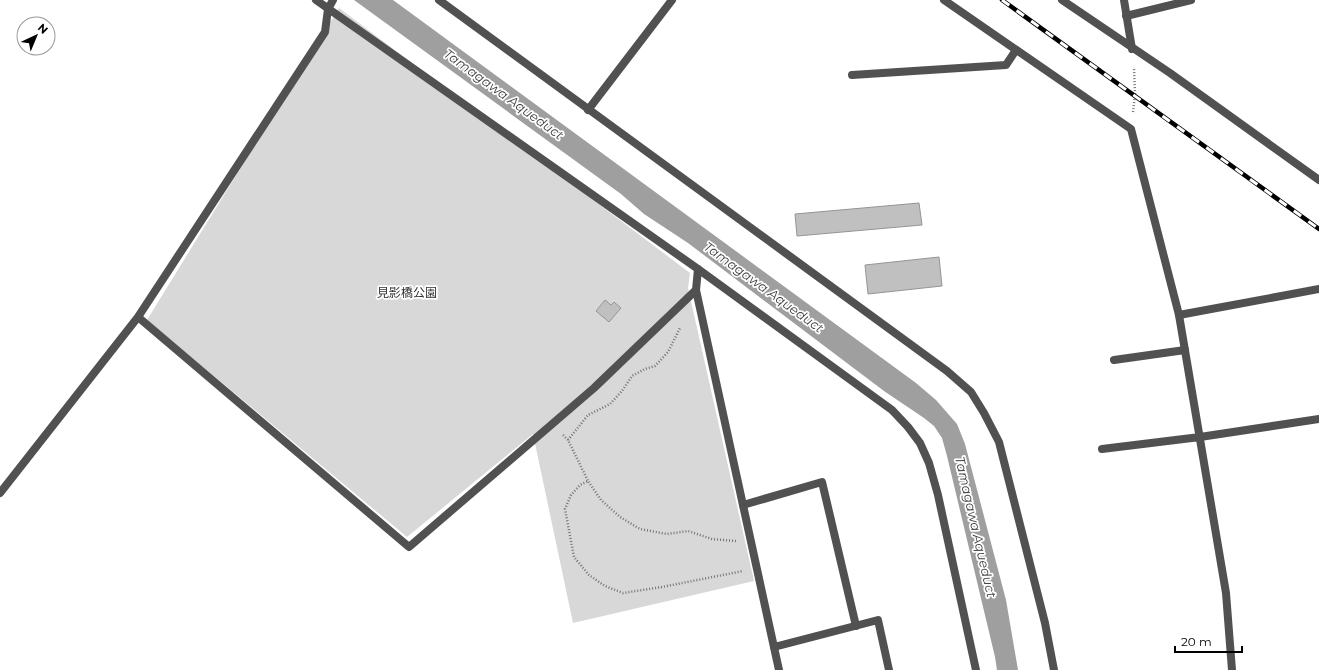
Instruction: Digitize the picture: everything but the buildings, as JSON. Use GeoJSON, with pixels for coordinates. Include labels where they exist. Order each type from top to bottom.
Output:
{"type":"FeatureCollection","features":[{"type":"Feature","properties":{"kind":"street"},"geometry":{"type":"LineString","coordinates":[[316,0],[698,269],[892,410],[908,427],[920,443],[929,463],[938,495],[976,670]]}},
{"type":"Feature","properties":{"kind":"street"},"geometry":{"type":"LineString","coordinates":[[0,493],[138,316],[325,32],[328,9],[334,0]]}},
{"type":"Feature","properties":{"kind":"street"},"geometry":{"type":"LineString","coordinates":[[439,0],[947,371],[971,392],[999,442],[1045,623],[1054,670]]}},
{"type":"Feature","properties":{"kind":"street"},"geometry":{"type":"LineString","coordinates":[[588,110],[672,0]]}},
{"type":"Feature","properties":{"kind":"street"},"geometry":{"type":"LineString","coordinates":[[944,0],[1131,130],[1179,315],[1226,594],[1232,670]]}},
{"type":"Feature","properties":{"kind":"street"},"geometry":{"type":"LineString","coordinates":[[1062,0],[1132,49],[1170,73],[1319,180]]}},
{"type":"Feature","properties":{"kind":"street"},"geometry":{"type":"LineString","coordinates":[[1124,0],[1132,49]]}},
{"type":"Feature","properties":{"kind":"street"},"geometry":{"type":"LineString","coordinates":[[1126,16],[1190,0]]}},
{"type":"Feature","properties":{"kind":"street"},"geometry":{"type":"LineString","coordinates":[[852,75],[1006,64],[1016,50]]}},
{"type":"Feature","properties":{"kind":"street"},"geometry":{"type":"LineString","coordinates":[[698,269],[696,290],[779,670]]}},
{"type":"Feature","properties":{"kind":"street"},"geometry":{"type":"LineString","coordinates":[[1179,315],[1319,289]]}},
{"type":"Feature","properties":{"kind":"street"},"geometry":{"type":"LineString","coordinates":[[138,316],[409,547],[594,388],[696,290]]}},
{"type":"Feature","properties":{"kind":"street"},"geometry":{"type":"LineString","coordinates":[[1114,360],[1185,350]]}},
{"type":"Feature","properties":{"kind":"street"},"geometry":{"type":"LineString","coordinates":[[1102,449],[1200,437],[1319,419]]}},
{"type":"Feature","properties":{"kind":"street"},"geometry":{"type":"LineString","coordinates":[[743,505],[822,482],[856,626]]}},
{"type":"Feature","properties":{"kind":"street"},"geometry":{"type":"LineString","coordinates":[[774,647],[878,620],[889,670]]}},
{"type":"Feature","properties":{"kind":"path"},"geometry":{"type":"LineString","coordinates":[[1131,130],[1135,96],[1132,49]]}},
{"type":"Feature","properties":{"kind":"path"},"geometry":{"type":"LineString","coordinates":[[568,440],[588,415],[610,404],[622,391],[632,376],[645,369],[655,366],[668,352],[683,322]]}},
{"type":"Feature","properties":{"kind":"path"},"geometry":{"type":"LineString","coordinates":[[553,424],[568,440],[588,481],[601,500],[620,517],[640,529],[667,534],[688,531],[712,538],[741,542],[751,541]]}},
{"type":"Feature","properties":{"kind":"path"},"geometry":{"type":"LineString","coordinates":[[588,481],[580,485],[571,495],[565,509],[574,557],[589,575],[604,586],[623,593],[670,586],[757,568]]}},
{"type":"Feature","properties":{"kind":"green space","name":"見影橋公園"},"geometry":{"type":"Polygon","coordinates":[[[339,8],[690,273],[688,288],[754,581],[573,623],[533,434],[407,537],[147,320],[339,8]]]}},
{"type":"Feature","properties":{"kind":"water","name":"Tamagawa Aqueduct"},"geometry":{"type":"Polygon","coordinates":[[[354,0],[393,0],[916,383],[936,400],[957,424],[965,444],[1006,600],[1018,670],[997,670],[947,456],[942,438],[934,426],[884,391],[688,243],[644,214],[621,194],[354,0]]]}},
{"type":"Feature","properties":{"kind":"railway"},"geometry":{"type":"LineString","coordinates":[[1002,0],[1319,229]]}}]}
